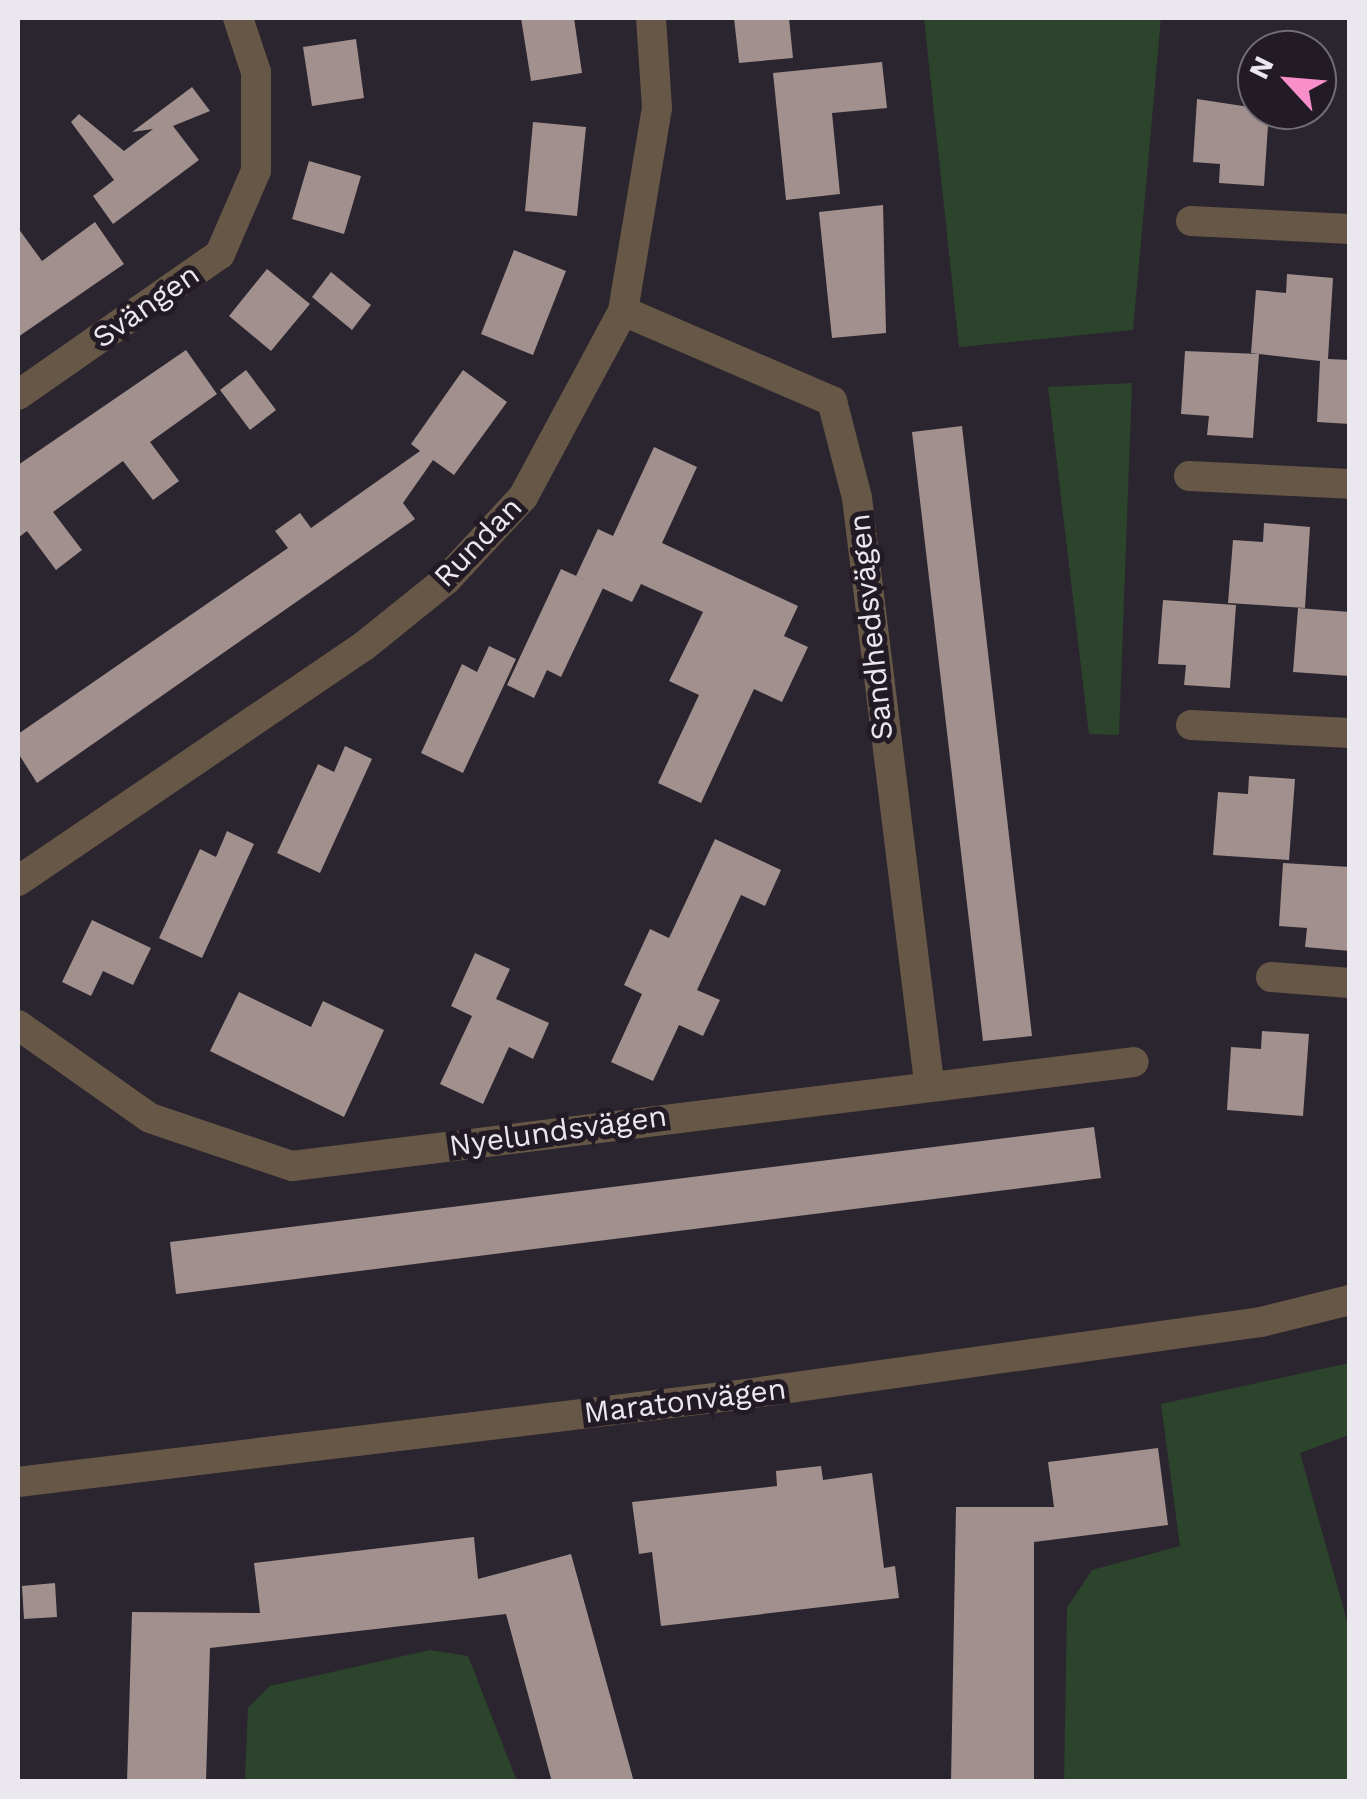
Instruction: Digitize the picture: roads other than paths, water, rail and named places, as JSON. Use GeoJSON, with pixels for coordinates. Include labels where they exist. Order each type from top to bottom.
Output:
{"type":"FeatureCollection","features":[{"type":"Feature","properties":{"kind":"street","name":"Svängen"},"geometry":{"type":"LineString","coordinates":[[18,396],[220,254],[256,172],[256,72],[238,18]]}},
{"type":"Feature","properties":{"kind":"street","name":"Rundan"},"geometry":{"type":"LineString","coordinates":[[18,881],[447,579],[523,497],[623,311],[657,108],[651,18]]}},
{"type":"Feature","properties":{"kind":"street"},"geometry":{"type":"LineString","coordinates":[[1191,220],[1350,229]]}},
{"type":"Feature","properties":{"kind":"street","name":"Sandhedsvägen"},"geometry":{"type":"LineString","coordinates":[[623,311],[832,401],[857,498],[929,1082]]}},
{"type":"Feature","properties":{"kind":"street"},"geometry":{"type":"LineString","coordinates":[[1189,476],[1350,484]]}},
{"type":"Feature","properties":{"kind":"street"},"geometry":{"type":"LineString","coordinates":[[1191,725],[1350,733]]}},
{"type":"Feature","properties":{"kind":"street"},"geometry":{"type":"LineString","coordinates":[[1271,977],[1350,983]]}},
{"type":"Feature","properties":{"kind":"street","name":"Nyelundsvägen"},"geometry":{"type":"LineString","coordinates":[[18,1025],[150,1118],[292,1166],[929,1082],[1134,1062]]}},
{"type":"Feature","properties":{"kind":"street","name":"Maratonvägen"},"geometry":{"type":"LineString","coordinates":[[18,1482],[746,1394],[1261,1322],[1350,1300]]}}]}
